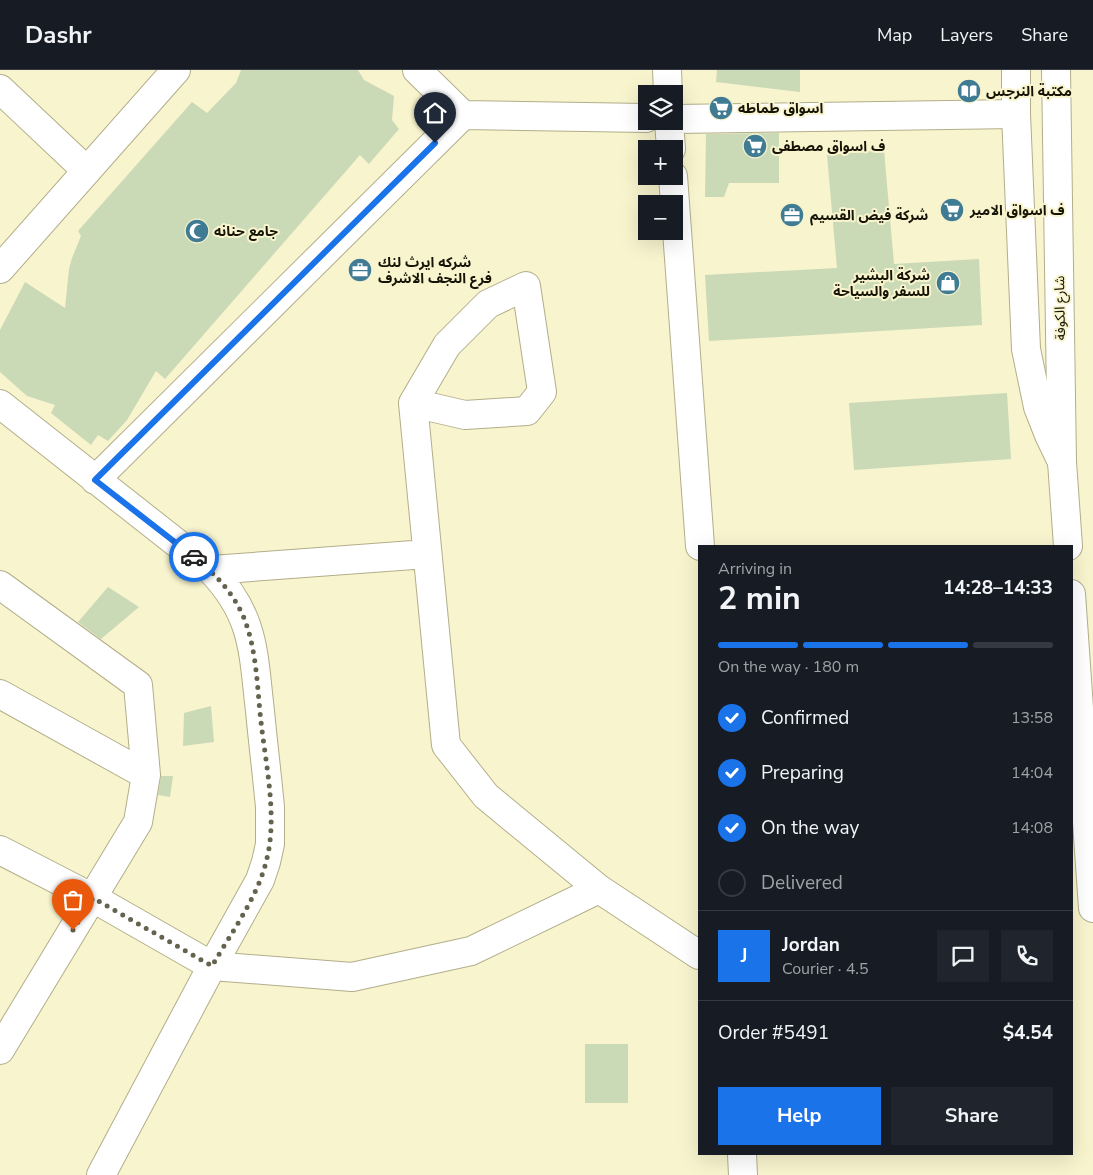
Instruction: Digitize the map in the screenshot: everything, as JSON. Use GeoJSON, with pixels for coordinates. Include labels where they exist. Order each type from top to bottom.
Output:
{"type":"FeatureCollection","features":[{"type":"Feature","properties":{"kind":"main road"},"geometry":{"type":"LineString","coordinates":[[0,269],[176,70]]}},
{"type":"Feature","properties":{"kind":"main road"},"geometry":{"type":"LineString","coordinates":[[417,70],[463,114],[638,118]]}},
{"type":"Feature","properties":{"kind":"main road"},"geometry":{"type":"LineString","coordinates":[[667,70],[668,85]]}},
{"type":"Feature","properties":{"kind":"main road"},"geometry":{"type":"LineString","coordinates":[[1016,70],[1016,114],[1026,349],[1038,407],[1062,462]]}},
{"type":"Feature","properties":{"kind":"main road","name":"شارع الكوفة"},"geometry":{"type":"LineString","coordinates":[[1056,70],[1062,462],[1068,545]]}},
{"type":"Feature","properties":{"kind":"main road"},"geometry":{"type":"LineString","coordinates":[[0,89],[87,171]]}},
{"type":"Feature","properties":{"kind":"main road"},"geometry":{"type":"LineString","coordinates":[[95,480],[463,114]]}},
{"type":"Feature","properties":{"kind":"main road"},"geometry":{"type":"LineString","coordinates":[[683,119],[1016,114]]}},
{"type":"Feature","properties":{"kind":"main road"},"geometry":{"type":"LineString","coordinates":[[674,185],[700,545]]}},
{"type":"Feature","properties":{"kind":"main road"},"geometry":{"type":"LineString","coordinates":[[413,404],[465,415],[527,410],[542,392],[526,286],[488,304],[446,346],[413,404],[446,745],[486,796],[599,889],[698,954]]}},
{"type":"Feature","properties":{"kind":"main road"},"geometry":{"type":"LineString","coordinates":[[0,404],[211,570],[237,604],[252,644],[271,826],[266,862],[260,880],[101,1175]]}},
{"type":"Feature","properties":{"kind":"main road"},"geometry":{"type":"LineString","coordinates":[[211,570],[427,554]]}},
{"type":"Feature","properties":{"kind":"main road"},"geometry":{"type":"LineString","coordinates":[[0,585],[138,685],[146,776],[138,822],[93,898],[5,1034]]}},
{"type":"Feature","properties":{"kind":"main road"},"geometry":{"type":"LineString","coordinates":[[1073,623],[1093,908]]}},
{"type":"Feature","properties":{"kind":"main road"},"geometry":{"type":"LineString","coordinates":[[0,694],[146,776]]}},
{"type":"Feature","properties":{"kind":"main road"},"geometry":{"type":"LineString","coordinates":[[0,850],[93,898],[212,966],[352,977],[471,951],[599,889]]}},
{"type":"Feature","properties":{"kind":"main road"},"geometry":{"type":"LineString","coordinates":[[742,1155],[743,1175]]}},
{"type":"Feature","properties":{"kind":"building"},"geometry":{"type":"Polygon","coordinates":[[[241,70],[358,70],[364,80],[394,96],[392,120],[399,129],[369,164],[360,155],[165,379],[156,371],[127,420],[108,441],[98,435],[91,445],[51,413],[55,405],[27,396],[0,372],[0,330],[25,282],[65,308],[69,269],[81,236],[78,231],[192,102],[207,113],[236,83],[241,70]]]}},
{"type":"Feature","properties":{"kind":"building"},"geometry":{"type":"Polygon","coordinates":[[[717,70],[800,70],[800,92],[716,82],[717,70]]]}},
{"type":"Feature","properties":{"kind":"building"},"geometry":{"type":"Polygon","coordinates":[[[779,133],[779,183],[729,183],[724,197],[705,197],[706,134],[779,133]]]}},
{"type":"Feature","properties":{"kind":"building"},"geometry":{"type":"Polygon","coordinates":[[[884,150],[894,264],[979,259],[982,325],[709,341],[705,275],[837,268],[827,155],[884,150]]]}},
{"type":"Feature","properties":{"kind":"building"},"geometry":{"type":"Polygon","coordinates":[[[1007,393],[1011,459],[854,470],[849,403],[1007,393]]]}},
{"type":"Feature","properties":{"kind":"building"},"geometry":{"type":"Polygon","coordinates":[[[108,587],[139,607],[101,639],[78,622],[108,587]]]}},
{"type":"Feature","properties":{"kind":"building"},"geometry":{"type":"Polygon","coordinates":[[[211,706],[214,742],[183,746],[184,713],[211,706]]]}},
{"type":"Feature","properties":{"kind":"building"},"geometry":{"type":"Polygon","coordinates":[[[161,776],[173,776],[170,797],[158,795],[161,776]]]}},
{"type":"Feature","properties":{"kind":"building"},"geometry":{"type":"Polygon","coordinates":[[[585,1044],[628,1044],[628,1103],[585,1103],[585,1044]]]}},
{"type":"Feature","properties":{"kind":"way so far"},"geometry":{"type":"LineString","coordinates":[[73,930],[93,898],[212,966],[252,897],[266,862],[270,844],[270,807],[252,644],[243,617],[230,592],[211,570],[194,557]]}},
{"type":"Feature","properties":{"kind":"place","name":"مكتبة النرجس"},"geometry":{"type":"Point","coordinates":[969,91]}},
{"type":"Feature","properties":{"kind":"place","name":"اسواق طماطه"},"geometry":{"type":"Point","coordinates":[721,108]}},
{"type":"Feature","properties":{"kind":"place","name":"ف اسواق مصطفى"},"geometry":{"type":"Point","coordinates":[755,146]}},
{"type":"Feature","properties":{"kind":"place","name":"ف اسواق الامير"},"geometry":{"type":"Point","coordinates":[952,210]}},
{"type":"Feature","properties":{"kind":"place","name":"شركة فيض القسيم"},"geometry":{"type":"Point","coordinates":[792,215]}},
{"type":"Feature","properties":{"kind":"place","name":"جامع حنانه"},"geometry":{"type":"Point","coordinates":[197,231]}},
{"type":"Feature","properties":{"kind":"place","name":"شركه ايرث لنك فرع النجف الاشرف"},"geometry":{"type":"Point","coordinates":[360,270]}},
{"type":"Feature","properties":{"kind":"place","name":"شركة البشير للسفر والسياحة"},"geometry":{"type":"Point","coordinates":[948,283]}},
{"type":"Feature","properties":{"kind":"route"},"geometry":{"type":"LineString","coordinates":[[194,557],[95,480],[435,143]]}}]}
